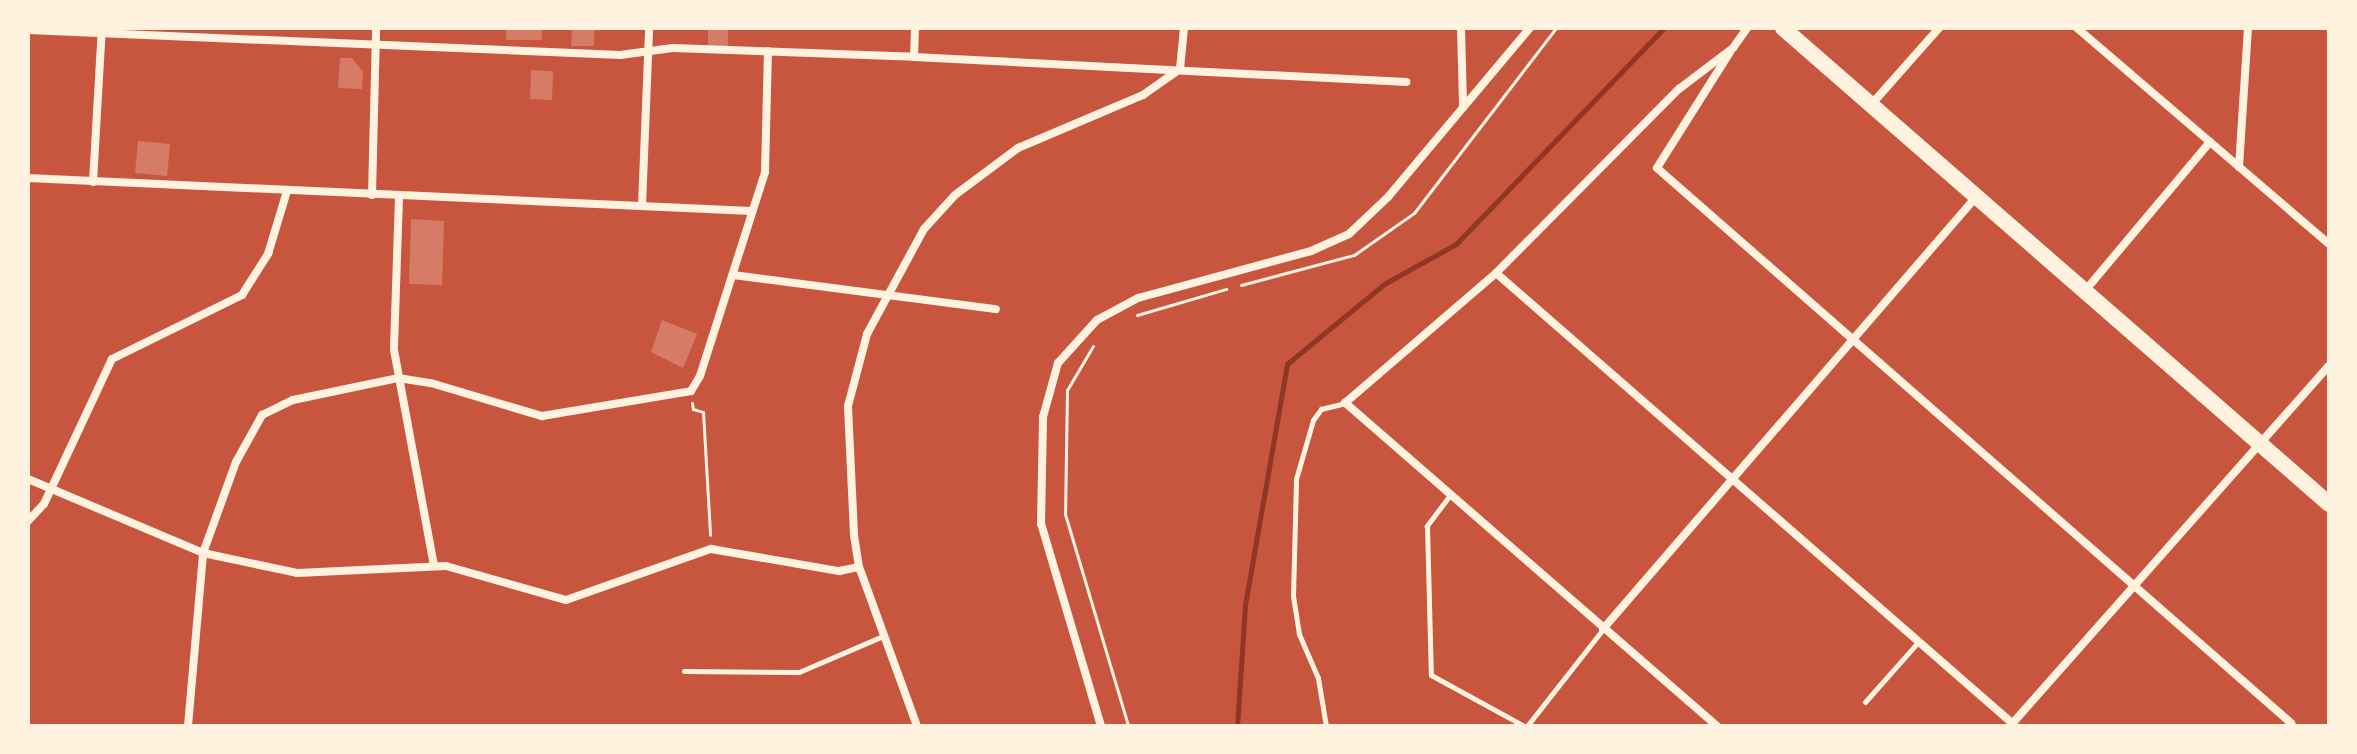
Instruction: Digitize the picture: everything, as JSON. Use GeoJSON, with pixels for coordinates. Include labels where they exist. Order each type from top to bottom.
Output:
{"type":"FeatureCollection","features":[{"type":"Feature","properties":{"kind":"main road"},"geometry":{"type":"LineString","coordinates":[[1783,28],[1869,107],[2329,504]]}},
{"type":"Feature","properties":{"kind":"street"},"geometry":{"type":"LineString","coordinates":[[372,195],[376,28]]}},
{"type":"Feature","properties":{"kind":"street"},"geometry":{"type":"LineString","coordinates":[[642,206],[649,28]]}},
{"type":"Feature","properties":{"kind":"street"},"geometry":{"type":"LineString","coordinates":[[914,57],[915,28]]}},
{"type":"Feature","properties":{"kind":"street"},"geometry":{"type":"LineString","coordinates":[[917,726],[859,567],[848,406],[867,334],[924,229],[955,195],[1018,148],[1143,95],[1180,69],[1184,28]]}},
{"type":"Feature","properties":{"kind":"street"},"geometry":{"type":"LineString","coordinates":[[1461,28],[1463,107]]}},
{"type":"Feature","properties":{"kind":"street"},"geometry":{"type":"LineString","coordinates":[[1101,726],[1041,524],[1043,417],[1058,363],[1097,320],[1138,298],[1311,251],[1349,234],[1388,197],[1530,28]]}},
{"type":"Feature","properties":{"kind":"street"},"geometry":{"type":"LineString","coordinates":[[1747,28],[1657,168],[2291,723]]}},
{"type":"Feature","properties":{"kind":"street"},"geometry":{"type":"LineString","coordinates":[[1869,107],[1939,28]]}},
{"type":"Feature","properties":{"kind":"street"},"geometry":{"type":"LineString","coordinates":[[2077,28],[2329,244]]}},
{"type":"Feature","properties":{"kind":"street"},"geometry":{"type":"LineString","coordinates":[[2239,167],[2248,28]]}},
{"type":"Feature","properties":{"kind":"street"},"geometry":{"type":"LineString","coordinates":[[28,30],[620,55],[768,51],[1406,82]]}},
{"type":"Feature","properties":{"kind":"street"},"geometry":{"type":"LineString","coordinates":[[93,182],[102,31]]}},
{"type":"Feature","properties":{"kind":"street"},"geometry":{"type":"LineString","coordinates":[[1717,726],[1345,403],[1496,273],[1679,89],[1733,48]]}},
{"type":"Feature","properties":{"kind":"street"},"geometry":{"type":"LineString","coordinates":[[188,726],[203,553],[236,462],[262,415],[293,400],[398,378],[431,383],[542,416],[691,391],[733,275],[769,154],[768,51]]}},
{"type":"Feature","properties":{"kind":"street"},"geometry":{"type":"LineString","coordinates":[[2084,292],[2210,142]]}},
{"type":"Feature","properties":{"kind":"street"},"geometry":{"type":"LineString","coordinates":[[28,178],[751,211]]}},
{"type":"Feature","properties":{"kind":"street"},"geometry":{"type":"LineString","coordinates":[[28,521],[51,489],[112,359],[242,295],[268,254],[287,191]]}},
{"type":"Feature","properties":{"kind":"street"},"geometry":{"type":"LineString","coordinates":[[399,197],[393,332],[398,378],[434,565]]}},
{"type":"Feature","properties":{"kind":"street"},"geometry":{"type":"LineString","coordinates":[[1603,629],[1975,198]]}},
{"type":"Feature","properties":{"kind":"street"},"geometry":{"type":"LineString","coordinates":[[1496,273],[2011,725],[2257,442],[2329,366]]}},
{"type":"Feature","properties":{"kind":"street"},"geometry":{"type":"LineString","coordinates":[[733,275],[996,309]]}},
{"type":"Feature","properties":{"kind":"street"},"geometry":{"type":"LineString","coordinates":[[28,479],[203,553],[323,574],[434,565],[566,600],[711,549],[839,571],[859,567]]}},
{"type":"Feature","properties":{"kind":"lane"},"geometry":{"type":"LineString","coordinates":[[1326,726],[1318,678],[1299,634],[1293,596],[1296,479],[1313,420],[1321,409],[1345,403]]}},
{"type":"Feature","properties":{"kind":"lane"},"geometry":{"type":"LineString","coordinates":[[1451,494],[1427,526],[1431,675],[1526,726],[1603,629]]}},
{"type":"Feature","properties":{"kind":"lane"},"geometry":{"type":"LineString","coordinates":[[684,671],[792,673],[884,635]]}},
{"type":"Feature","properties":{"kind":"lane"},"geometry":{"type":"LineString","coordinates":[[1865,702],[1918,642]]}},
{"type":"Feature","properties":{"kind":"path"},"geometry":{"type":"LineString","coordinates":[[1125,318],[1354,255],[1430,196],[1556,28]]}},
{"type":"Feature","properties":{"kind":"path"},"geometry":{"type":"LineString","coordinates":[[1102,337],[1067,390],[1065,514],[1128,726]]}},
{"type":"Feature","properties":{"kind":"path"},"geometry":{"type":"LineString","coordinates":[[691,391],[693,409],[703,412],[711,549]]}},
{"type":"Feature","properties":{"kind":"building"},"geometry":{"type":"Polygon","coordinates":[[[506,28],[542,28],[542,40],[506,40],[506,28]]]}},
{"type":"Feature","properties":{"kind":"building"},"geometry":{"type":"Polygon","coordinates":[[[572,28],[594,28],[594,46],[571,46],[572,28]]]}},
{"type":"Feature","properties":{"kind":"building"},"geometry":{"type":"Polygon","coordinates":[[[708,28],[728,28],[728,47],[708,47],[708,28]]]}},
{"type":"Feature","properties":{"kind":"building"},"geometry":{"type":"Polygon","coordinates":[[[340,58],[352,58],[363,72],[362,89],[338,88],[340,58]]]}},
{"type":"Feature","properties":{"kind":"building"},"geometry":{"type":"Polygon","coordinates":[[[531,70],[553,71],[552,100],[530,99],[531,70]]]}},
{"type":"Feature","properties":{"kind":"building"},"geometry":{"type":"Polygon","coordinates":[[[138,141],[170,144],[167,176],[135,173],[138,141]]]}},
{"type":"Feature","properties":{"kind":"building"},"geometry":{"type":"Polygon","coordinates":[[[411,219],[444,221],[442,285],[409,284],[411,219]]]}},
{"type":"Feature","properties":{"kind":"building"},"geometry":{"type":"Polygon","coordinates":[[[662,320],[697,334],[683,368],[651,352],[662,320]]]}},
{"type":"Feature","properties":{"kind":"waterway"},"geometry":{"type":"LineString","coordinates":[[1237,726],[1245,605],[1287,364],[1384,284],[1456,244],[1664,28]]}}]}
